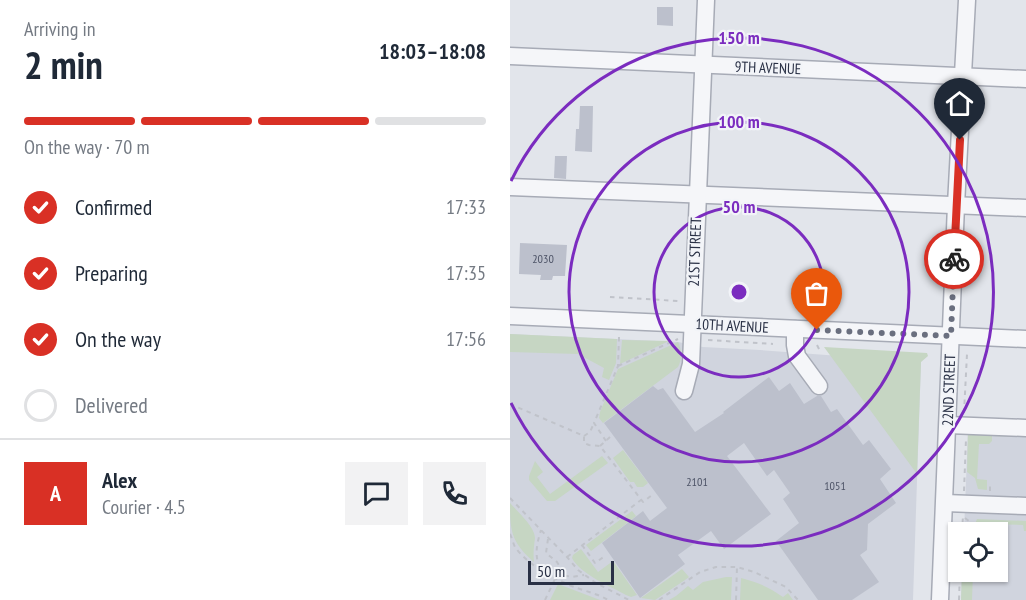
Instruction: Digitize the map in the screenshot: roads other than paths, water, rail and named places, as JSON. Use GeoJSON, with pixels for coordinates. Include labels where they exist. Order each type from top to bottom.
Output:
{"type":"FeatureCollection","features":[{"type":"Feature","properties":{"kind":"street","name":"21ST STREET"},"geometry":{"type":"LineString","coordinates":[[684,391],[691,364],[706,0]]}},
{"type":"Feature","properties":{"kind":"street","name":"22ND STREET"},"geometry":{"type":"LineString","coordinates":[[940,600],[945,503],[959,423],[951,336],[967,0]]}},
{"type":"Feature","properties":{"kind":"street","name":"9TH AVENUE"},"geometry":{"type":"LineString","coordinates":[[510,57],[1026,79]]}},
{"type":"Feature","properties":{"kind":"street"},"geometry":{"type":"LineString","coordinates":[[510,188],[1026,208]]}},
{"type":"Feature","properties":{"kind":"street","name":"10TH AVENUE"},"geometry":{"type":"LineString","coordinates":[[510,316],[1026,339]]}},
{"type":"Feature","properties":{"kind":"street"},"geometry":{"type":"LineString","coordinates":[[795,329],[797,356],[819,386]]}},
{"type":"Feature","properties":{"kind":"street"},"geometry":{"type":"LineString","coordinates":[[959,423],[1026,428]]}},
{"type":"Feature","properties":{"kind":"street"},"geometry":{"type":"LineString","coordinates":[[945,503],[1026,506]]}}]}
